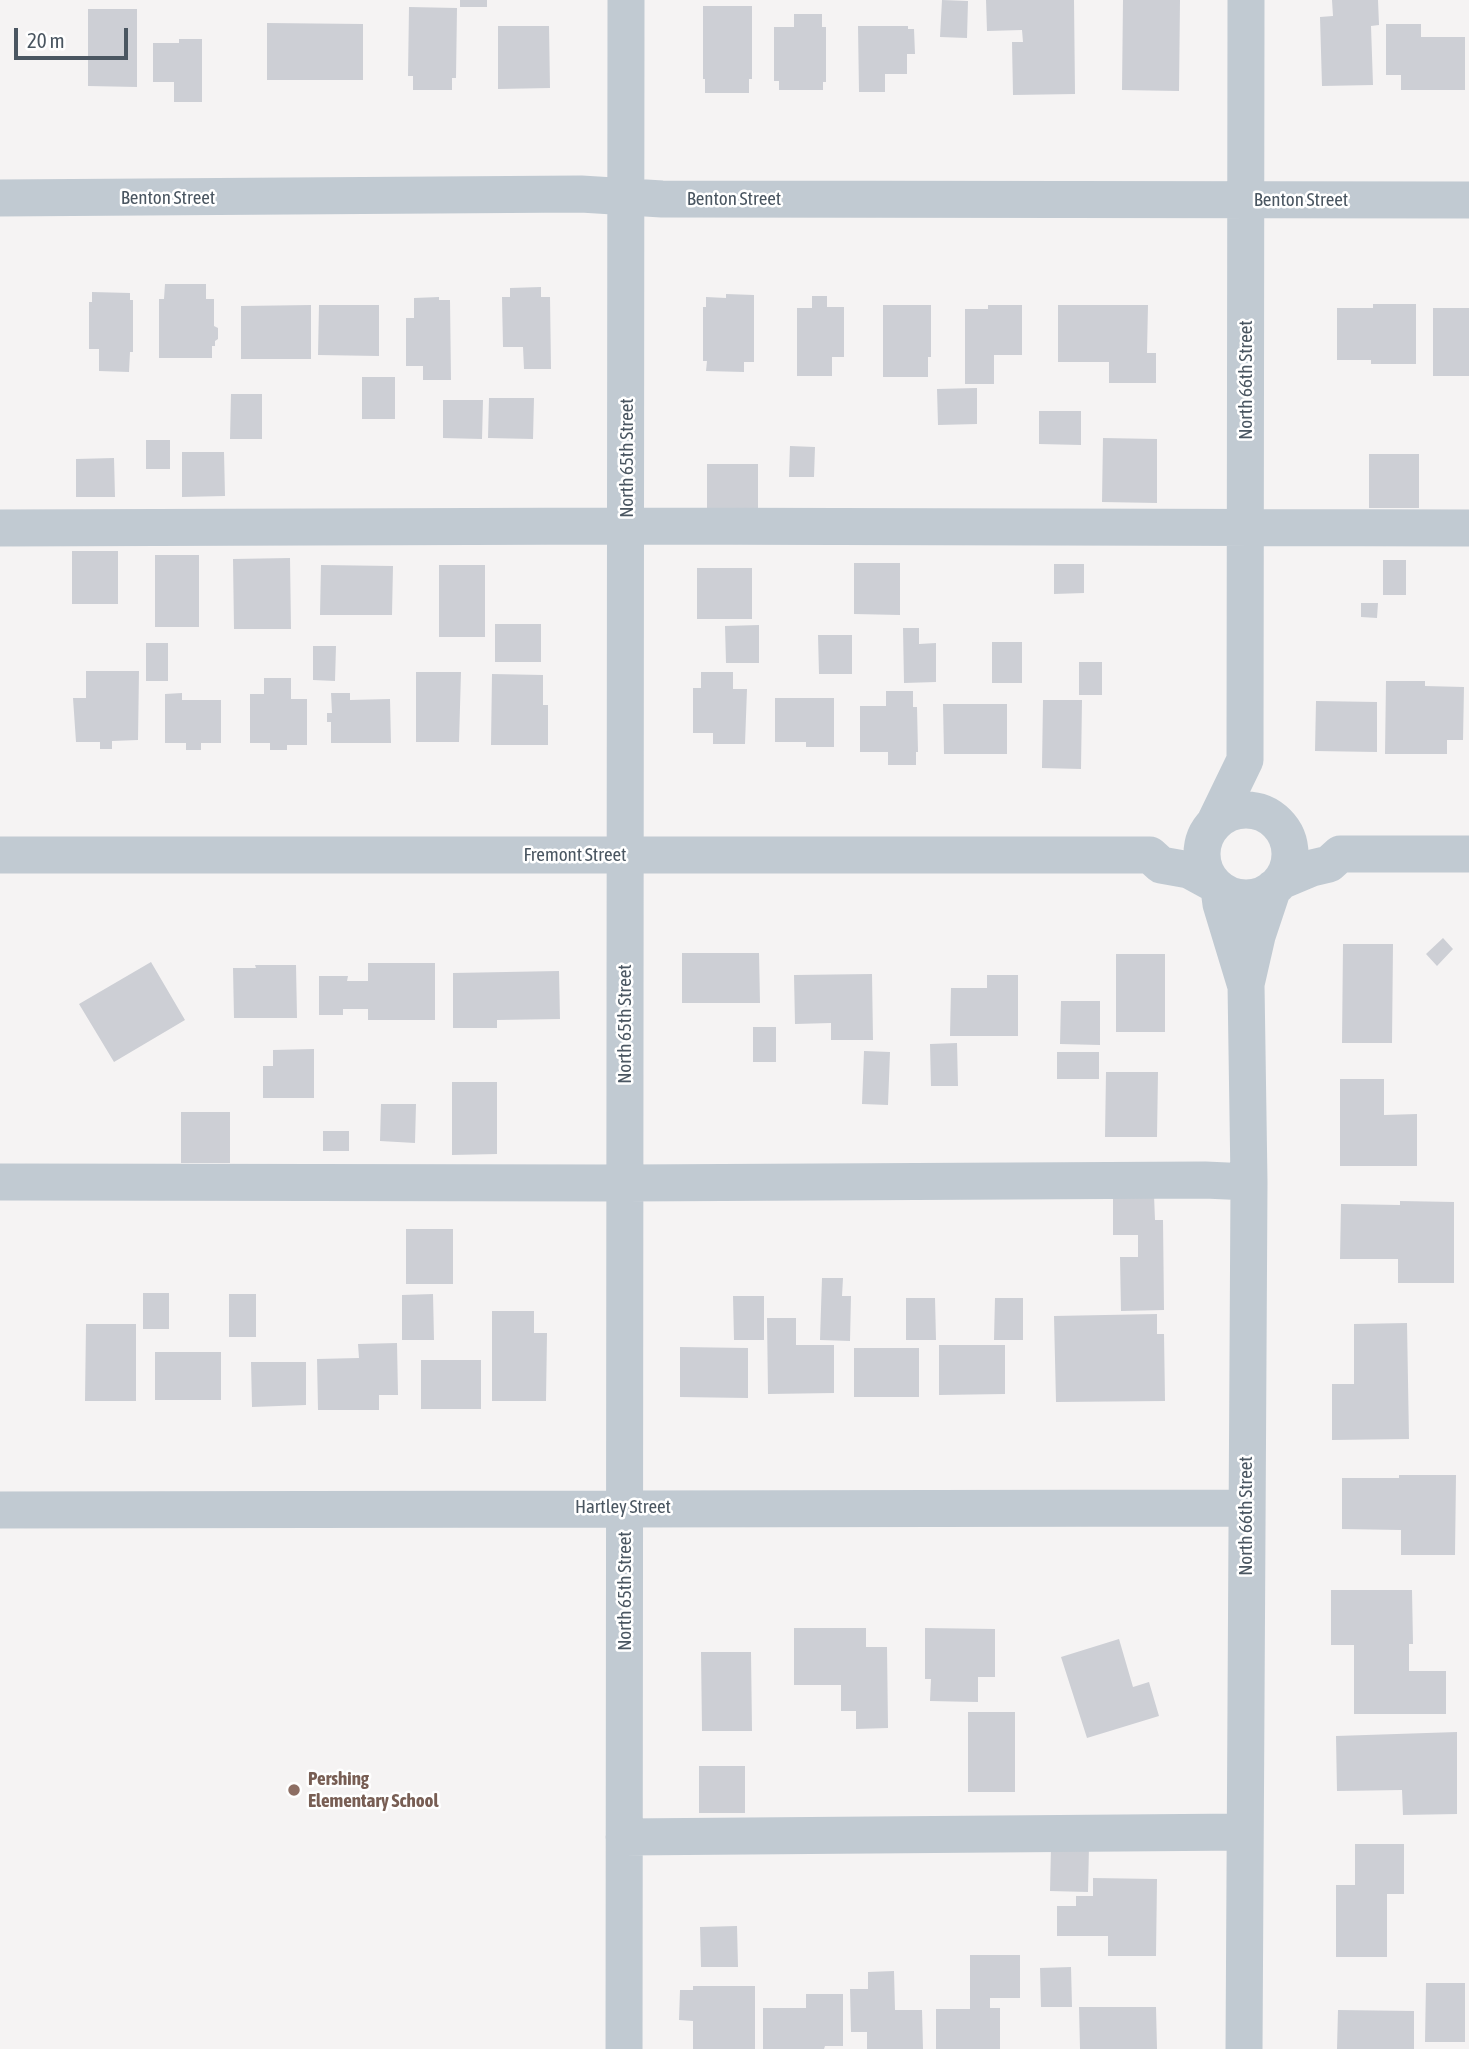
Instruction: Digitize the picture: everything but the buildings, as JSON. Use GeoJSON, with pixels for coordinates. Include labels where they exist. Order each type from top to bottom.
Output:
{"type":"FeatureCollection","features":[{"type":"Feature","properties":{"kind":"street","name":"North 65th Street"},"geometry":{"type":"LineString","coordinates":[[624,2049],[626,0]]}},
{"type":"Feature","properties":{"kind":"street","name":"North 66th Street"},"geometry":{"type":"LineString","coordinates":[[1245,0],[1245,760],[1276,823]]}},
{"type":"Feature","properties":{"kind":"street","name":"Benton Street"},"geometry":{"type":"LineString","coordinates":[[0,198],[625,196],[662,199],[1469,200]]}},
{"type":"Feature","properties":{"kind":"street"},"geometry":{"type":"LineString","coordinates":[[0,528],[1469,528]]}},
{"type":"Feature","properties":{"kind":"street","name":"North 66th Street"},"geometry":{"type":"LineString","coordinates":[[1211,827],[1245,760]]}},
{"type":"Feature","properties":{"kind":"street"},"geometry":{"type":"LineString","coordinates":[[1340,854],[1330,843],[1276,823],[1261,813],[1236,811],[1211,827],[1201,853],[1202,864],[1215,886],[1238,897],[1248,898],[1261,895],[1304,871],[1329,864],[1340,854],[1469,854]]}},
{"type":"Feature","properties":{"kind":"street"},"geometry":{"type":"LineString","coordinates":[[1276,823],[1288,840],[1290,853],[1288,866],[1277,885]]}},
{"type":"Feature","properties":{"kind":"street","name":"Fremont Street"},"geometry":{"type":"LineString","coordinates":[[1150,855],[1162,844],[1211,827]]}},
{"type":"Feature","properties":{"kind":"street","name":"Fremont Street"},"geometry":{"type":"LineString","coordinates":[[0,855],[1150,855],[1161,865],[1189,870],[1215,886]]}},
{"type":"Feature","properties":{"kind":"street","name":"North 66th Street"},"geometry":{"type":"LineString","coordinates":[[1244,2049],[1249,1182],[1246,984],[1257,936],[1277,885]]}},
{"type":"Feature","properties":{"kind":"street","name":"North 66th Street"},"geometry":{"type":"LineString","coordinates":[[1215,886],[1246,984]]}},
{"type":"Feature","properties":{"kind":"street"},"geometry":{"type":"LineString","coordinates":[[0,1182],[1249,1182]]}},
{"type":"Feature","properties":{"kind":"street","name":"Hartley Street"},"geometry":{"type":"LineString","coordinates":[[0,1510],[1246,1508]]}},
{"type":"Feature","properties":{"kind":"street"},"geometry":{"type":"LineString","coordinates":[[624,1837],[1245,1832]]}},
{"type":"Feature","properties":{"kind":"place","name":"Pershing Elementary School"},"geometry":{"type":"Point","coordinates":[294,1790]}}]}
